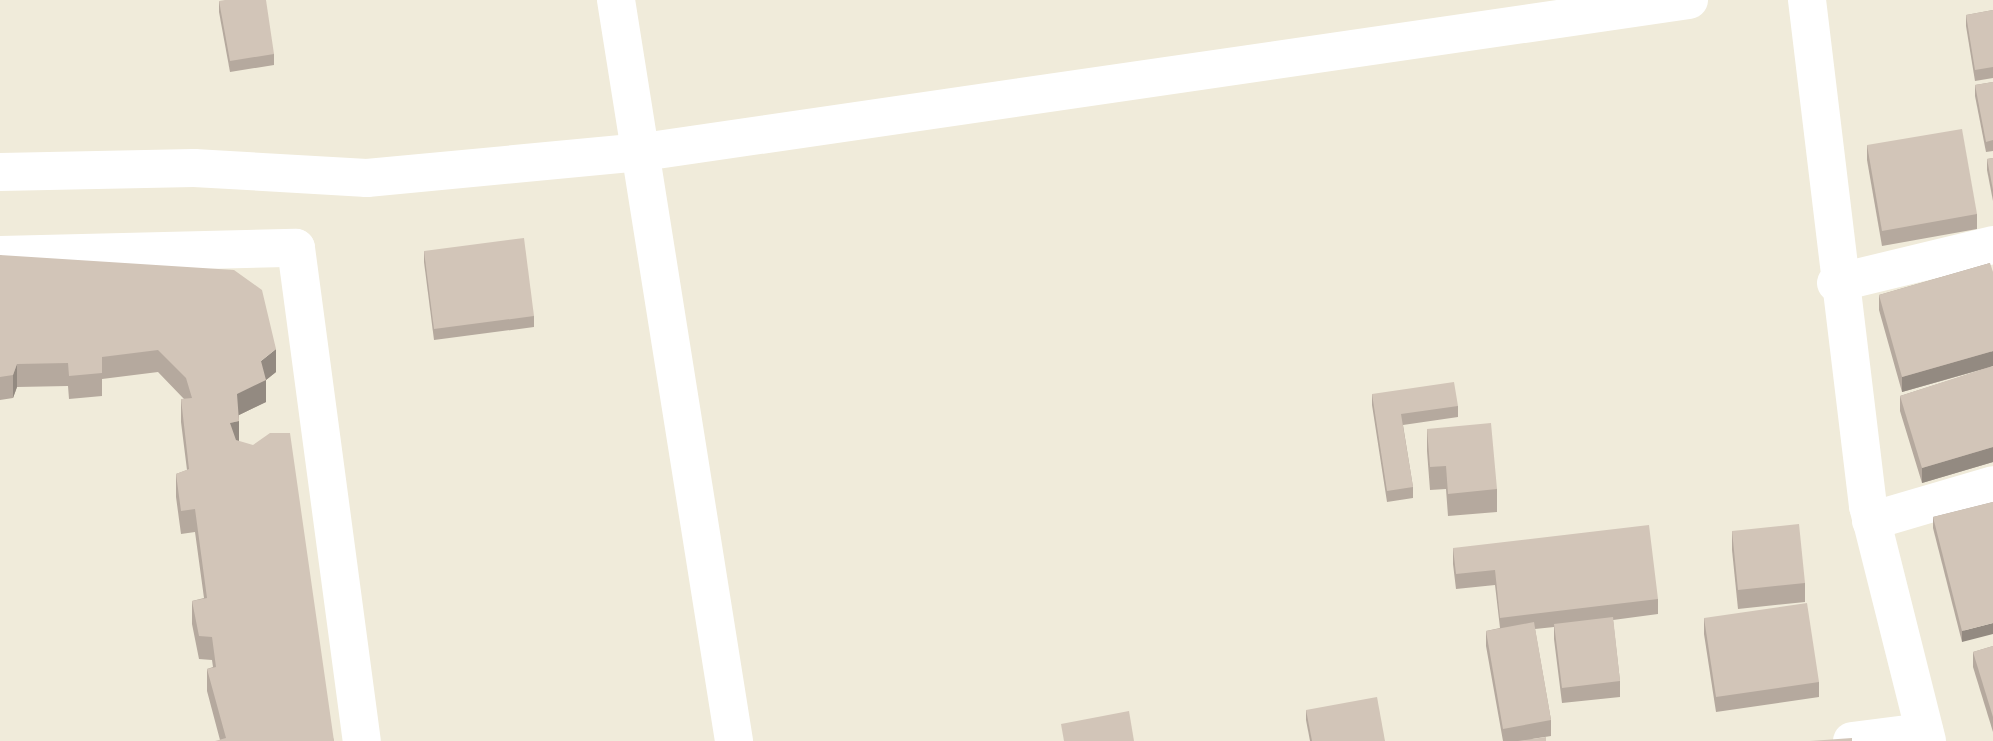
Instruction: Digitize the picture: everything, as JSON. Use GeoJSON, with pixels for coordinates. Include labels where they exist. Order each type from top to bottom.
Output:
{"type":"FeatureCollection","features":[{"type":"Feature","properties":{"kind":"street"},"geometry":{"type":"LineString","coordinates":[[616,0],[643,152],[734,741]]}},
{"type":"Feature","properties":{"kind":"street"},"geometry":{"type":"LineString","coordinates":[[0,172],[194,168],[367,178],[643,152],[1689,0]]}},
{"type":"Feature","properties":{"kind":"street"},"geometry":{"type":"LineString","coordinates":[[1807,0],[1836,283],[1871,521],[1926,737],[1852,741]]}},
{"type":"Feature","properties":{"kind":"street"},"geometry":{"type":"LineString","coordinates":[[1836,283],[1993,245]]}},
{"type":"Feature","properties":{"kind":"street"},"geometry":{"type":"LineString","coordinates":[[0,255],[296,248],[362,741]]}},
{"type":"Feature","properties":{"kind":"street"},"geometry":{"type":"LineString","coordinates":[[1871,521],[1993,485]]}},
{"type":"Feature","properties":{"kind":"building"},"geometry":{"type":"Polygon","coordinates":[[[266,0],[274,54],[230,61],[219,1],[266,0]]]}},
{"type":"Feature","properties":{"kind":"building"},"geometry":{"type":"Polygon","coordinates":[[[1993,10],[1993,67],[1975,70],[1966,15],[1993,10]]]}},
{"type":"Feature","properties":{"kind":"building"},"geometry":{"type":"Polygon","coordinates":[[[1993,82],[1993,140],[1986,142],[1975,85],[1993,82]]]}},
{"type":"Feature","properties":{"kind":"building"},"geometry":{"type":"Polygon","coordinates":[[[1962,129],[1977,214],[1882,231],[1867,145],[1962,129]]]}},
{"type":"Feature","properties":{"kind":"building"},"geometry":{"type":"Polygon","coordinates":[[[1993,158],[1993,190],[1987,159],[1993,158]]]}},
{"type":"Feature","properties":{"kind":"building"},"geometry":{"type":"Polygon","coordinates":[[[524,238],[534,316],[434,329],[424,251],[524,238]]]}},
{"type":"Feature","properties":{"kind":"building"},"geometry":{"type":"Polygon","coordinates":[[[0,255],[234,270],[262,290],[276,349],[261,361],[266,380],[237,394],[239,421],[230,423],[236,440],[253,445],[270,433],[290,433],[334,741],[215,741],[226,738],[207,669],[216,667],[212,637],[199,636],[192,601],[207,598],[195,509],[181,511],[176,474],[189,469],[181,399],[192,398],[186,378],[158,350],[102,357],[102,373],[69,376],[68,363],[17,364],[13,375],[0,377],[0,255]]]}},
{"type":"Feature","properties":{"kind":"building"},"geometry":{"type":"Polygon","coordinates":[[[1990,263],[1993,272],[1993,351],[1902,377],[1879,295],[1990,263]]]}},
{"type":"Feature","properties":{"kind":"building"},"geometry":{"type":"Polygon","coordinates":[[[1993,366],[1993,447],[1922,468],[1900,396],[1993,366]]]}},
{"type":"Feature","properties":{"kind":"building"},"geometry":{"type":"Polygon","coordinates":[[[1454,382],[1458,406],[1401,414],[1413,487],[1387,491],[1372,394],[1454,382]]]}},
{"type":"Feature","properties":{"kind":"building"},"geometry":{"type":"Polygon","coordinates":[[[1491,423],[1497,489],[1448,494],[1446,466],[1430,467],[1427,429],[1491,423]]]}},
{"type":"Feature","properties":{"kind":"building"},"geometry":{"type":"Polygon","coordinates":[[[1993,502],[1993,623],[1962,631],[1933,517],[1993,502]]]}},
{"type":"Feature","properties":{"kind":"building"},"geometry":{"type":"Polygon","coordinates":[[[1799,524],[1805,583],[1738,590],[1732,531],[1799,524]]]}},
{"type":"Feature","properties":{"kind":"building"},"geometry":{"type":"Polygon","coordinates":[[[1649,525],[1658,599],[1500,618],[1495,570],[1456,574],[1453,548],[1649,525]]]}},
{"type":"Feature","properties":{"kind":"building"},"geometry":{"type":"Polygon","coordinates":[[[1807,603],[1819,682],[1716,697],[1704,618],[1807,603]]]}},
{"type":"Feature","properties":{"kind":"building"},"geometry":{"type":"Polygon","coordinates":[[[1613,617],[1620,681],[1562,688],[1554,624],[1613,617]]]}},
{"type":"Feature","properties":{"kind":"building"},"geometry":{"type":"Polygon","coordinates":[[[1534,622],[1551,720],[1503,729],[1486,631],[1534,622]]]}},
{"type":"Feature","properties":{"kind":"building"},"geometry":{"type":"Polygon","coordinates":[[[1993,646],[1993,717],[1973,652],[1993,646]]]}},
{"type":"Feature","properties":{"kind":"building"},"geometry":{"type":"Polygon","coordinates":[[[1377,697],[1385,741],[1312,741],[1306,710],[1377,697]]]}},
{"type":"Feature","properties":{"kind":"building"},"geometry":{"type":"Polygon","coordinates":[[[1129,711],[1134,741],[1064,741],[1061,724],[1129,711]]]}},
{"type":"Feature","properties":{"kind":"building"},"geometry":{"type":"Polygon","coordinates":[[[1546,737],[1546,741],[1518,741],[1546,737]]]}},
{"type":"Feature","properties":{"kind":"building"},"geometry":{"type":"Polygon","coordinates":[[[1852,738],[1852,741],[1810,741],[1852,738]]]}}]}
